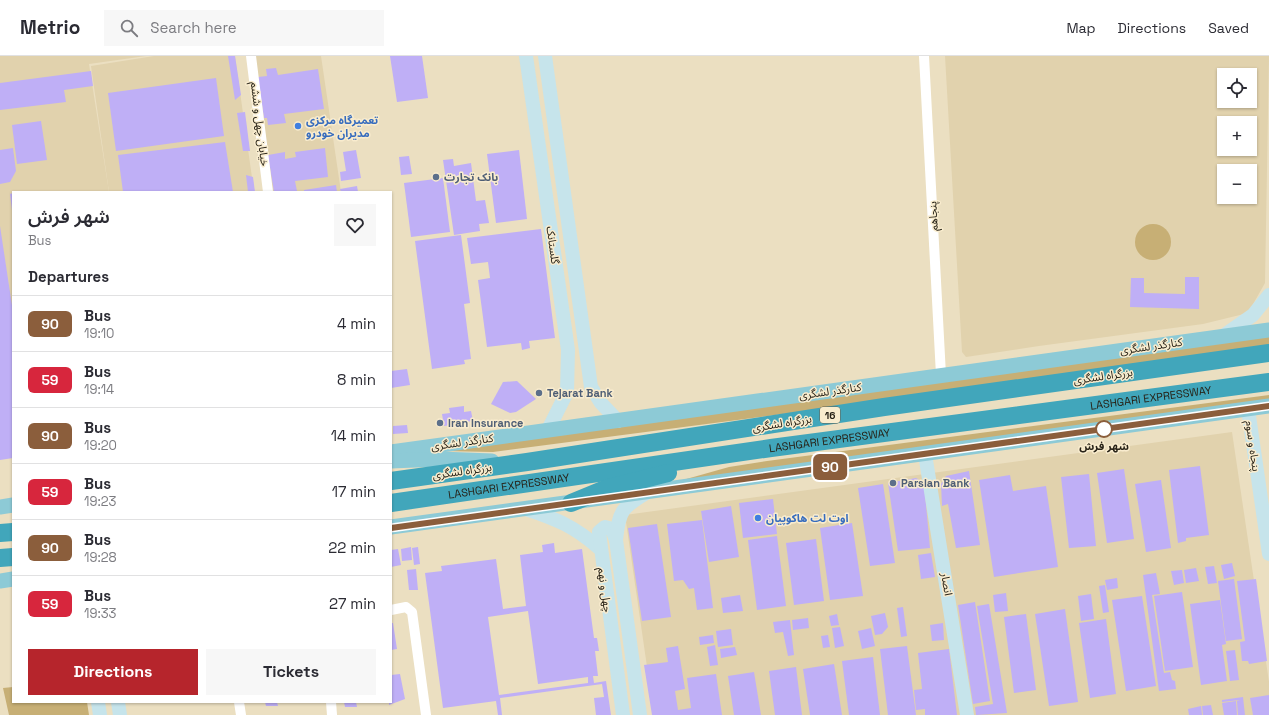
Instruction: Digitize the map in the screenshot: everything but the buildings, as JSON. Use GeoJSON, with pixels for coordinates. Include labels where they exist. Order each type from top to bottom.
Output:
{"type":"FeatureCollection","features":[{"type":"Feature","properties":{"kind":"highway","name":"بزرگراه لشگری"},"geometry":{"type":"LineString","coordinates":[[392,481],[527,462],[884,407],[1269,353]]}},
{"type":"Feature","properties":{"kind":"highway","name":"LASHGARI EXPRESSWAY"},"geometry":{"type":"LineString","coordinates":[[392,503],[751,451],[1269,382]]}},
{"type":"Feature","properties":{"kind":"highway"},"geometry":{"type":"LineString","coordinates":[[571,503],[605,489],[751,451]]}},
{"type":"Feature","properties":{"kind":"highway"},"geometry":{"type":"LineString","coordinates":[[0,534],[12,532]]}},
{"type":"Feature","properties":{"kind":"highway"},"geometry":{"type":"LineString","coordinates":[[0,558],[12,557]]}},
{"type":"Feature","properties":{"kind":"main road","name":"کنارگذر لشگری"},"geometry":{"type":"LineString","coordinates":[[392,452],[1269,330]]}},
{"type":"Feature","properties":{"kind":"main road"},"geometry":{"type":"LineString","coordinates":[[392,528],[1269,406]]}},
{"type":"Feature","properties":{"kind":"main road"},"geometry":{"type":"LineString","coordinates":[[392,461],[440,459],[527,462]]}},
{"type":"Feature","properties":{"kind":"main road"},"geometry":{"type":"LineString","coordinates":[[0,507],[12,505]]}},
{"type":"Feature","properties":{"kind":"main road"},"geometry":{"type":"LineString","coordinates":[[0,581],[12,580]]}},
{"type":"Feature","properties":{"kind":"street","name":"خیابان چهل و ششم"},"geometry":{"type":"LineString","coordinates":[[251,56],[268,191]]}},
{"type":"Feature","properties":{"kind":"street","name":"گلستانک"},"geometry":{"type":"LineString","coordinates":[[526,56],[568,350],[567,392],[548,430]]}},
{"type":"Feature","properties":{"kind":"street","name":"گلستانک"},"geometry":{"type":"LineString","coordinates":[[545,56],[591,387],[601,403],[618,421]]}},
{"type":"Feature","properties":{"kind":"street","name":"پنجاهم"},"geometry":{"type":"LineString","coordinates":[[924,56],[941,376]]}},
{"type":"Feature","properties":{"kind":"street"},"geometry":{"type":"LineString","coordinates":[[1223,336],[1253,315],[1269,295]]}},
{"type":"Feature","properties":{"kind":"street","name":"پنجاه و سوم"},"geometry":{"type":"LineString","coordinates":[[1248,409],[1269,554]]}},
{"type":"Feature","properties":{"kind":"street","name":"انصار"},"geometry":{"type":"LineString","coordinates":[[925,454],[967,715]]}},
{"type":"Feature","properties":{"kind":"street","name":"چهل و نهم"},"geometry":{"type":"LineString","coordinates":[[616,540],[618,522],[622,510],[648,492]]}},
{"type":"Feature","properties":{"kind":"street"},"geometry":{"type":"LineString","coordinates":[[526,509],[562,521],[584,535],[599,548]]}},
{"type":"Feature","properties":{"kind":"street","name":"چهل و نهم"},"geometry":{"type":"LineString","coordinates":[[623,715],[599,548],[598,532],[605,527],[612,529],[616,540],[640,715]]}},
{"type":"Feature","properties":{"kind":"street"},"geometry":{"type":"LineString","coordinates":[[392,610],[406,607],[412,612],[426,715]]}},
{"type":"Feature","properties":{"kind":"street"},"geometry":{"type":"LineString","coordinates":[[98,703],[100,715]]}},
{"type":"Feature","properties":{"kind":"street"},"geometry":{"type":"LineString","coordinates":[[118,703],[120,715]]}},
{"type":"Feature","properties":{"kind":"street"},"geometry":{"type":"LineString","coordinates":[[240,703],[241,715]]}},
{"type":"Feature","properties":{"kind":"street"},"geometry":{"type":"LineString","coordinates":[[331,703],[332,715]]}},
{"type":"Feature","properties":{"kind":"shaded area"},"geometry":{"type":"Polygon","coordinates":[[[0,56],[146,56],[89,64],[109,191],[12,191],[12,312],[0,233],[0,56]]]}},
{"type":"Feature","properties":{"kind":"shaded area"},"geometry":{"type":"Polygon","coordinates":[[[154,56],[235,56],[254,191],[109,191],[91,66],[154,56]]]}},
{"type":"Feature","properties":{"kind":"shaded area","name":"تعمیرگاه مرکزی مدیران خودرو"},"geometry":{"type":"Polygon","coordinates":[[[255,56],[321,56],[341,191],[273,191],[255,56]]]}},
{"type":"Feature","properties":{"kind":"shaded area"},"geometry":{"type":"Polygon","coordinates":[[[945,56],[1269,56],[1265,283],[1248,313],[1203,324],[966,357],[962,352],[945,56]]]}},
{"type":"Feature","properties":{"kind":"shaded area"},"geometry":{"type":"Polygon","coordinates":[[[1153,224],[1166,229],[1171,242],[1166,255],[1153,260],[1140,255],[1135,242],[1140,229],[1153,224]]]}},
{"type":"Feature","properties":{"kind":"shaded area"},"geometry":{"type":"Polygon","coordinates":[[[1269,336],[1269,347],[929,395],[493,452],[443,451],[1269,336]]]}},
{"type":"Feature","properties":{"kind":"shaded area"},"geometry":{"type":"Polygon","coordinates":[[[1269,395],[1269,402],[665,485],[729,467],[767,461],[1269,395]]]}},
{"type":"Feature","properties":{"kind":"shaded area"},"geometry":{"type":"Polygon","coordinates":[[[1232,432],[1269,682],[1269,715],[654,715],[625,515],[1232,432]]]}},
{"type":"Feature","properties":{"kind":"shaded area"},"geometry":{"type":"Polygon","coordinates":[[[12,687],[12,703],[87,703],[89,715],[9,715],[3,688],[12,687]]]}},
{"type":"Feature","properties":{"kind":"bus line","name":"90"},"geometry":{"type":"LineString","coordinates":[[392,528],[1269,406]]}},
{"type":"Feature","properties":{"kind":"place","name":"تعمیرگاه مرکزی مدیران خودرو"},"geometry":{"type":"Point","coordinates":[298,126]}},
{"type":"Feature","properties":{"kind":"place","name":"بانک تجارت"},"geometry":{"type":"Point","coordinates":[436,177]}},
{"type":"Feature","properties":{"kind":"place","name":"Tejarat Bank"},"geometry":{"type":"Point","coordinates":[539,393]}},
{"type":"Feature","properties":{"kind":"place","name":"Iran Insurance"},"geometry":{"type":"Point","coordinates":[440,423]}},
{"type":"Feature","properties":{"kind":"place","name":"شهر فرش"},"geometry":{"type":"Point","coordinates":[1104,429]}},
{"type":"Feature","properties":{"kind":"place","name":"Parsian Bank"},"geometry":{"type":"Point","coordinates":[893,483]}},
{"type":"Feature","properties":{"kind":"place","name":"اوت لت هاکوپیان"},"geometry":{"type":"Point","coordinates":[758,518]}}]}
